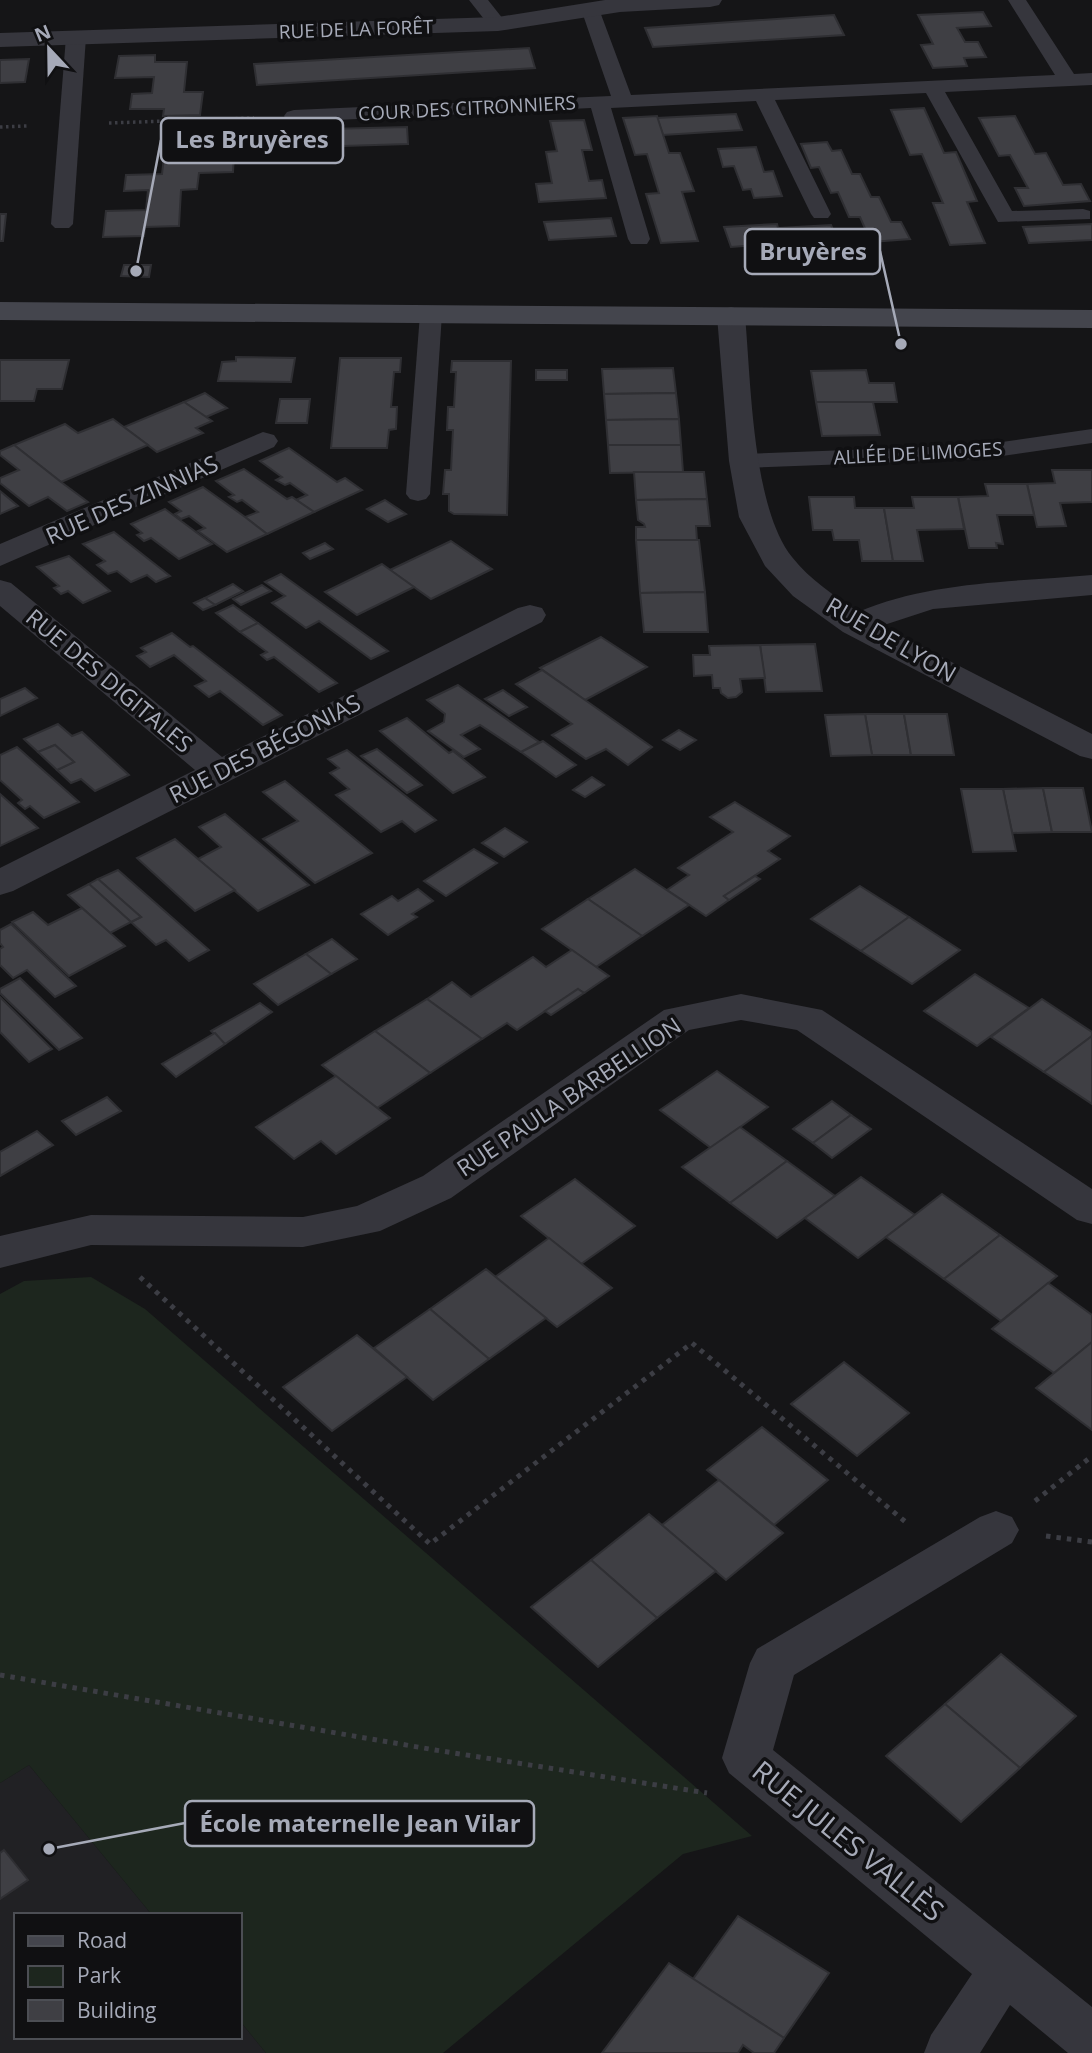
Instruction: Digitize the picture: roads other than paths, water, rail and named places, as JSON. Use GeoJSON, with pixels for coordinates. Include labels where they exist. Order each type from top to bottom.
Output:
{"type":"FeatureCollection","features":[{"type":"Feature","properties":{"kind":"main road"},"geometry":{"type":"LineString","coordinates":[[0,311],[1092,319]]}},
{"type":"Feature","properties":{"kind":"street","name":"RUE DE LA FORÊT"},"geometry":{"type":"LineString","coordinates":[[0,40],[498,24],[620,5],[710,0]]}},
{"type":"Feature","properties":{"kind":"street","name":"RUE DE LYON"},"geometry":{"type":"LineString","coordinates":[[731,316],[744,461],[755,517],[776,559],[804,589],[855,625],[1091,745]]}},
{"type":"Feature","properties":{"kind":"street","name":"RUE DES ZINNIAS"},"geometry":{"type":"LineString","coordinates":[[0,556],[17,551],[263,441]]}},
{"type":"Feature","properties":{"kind":"street","name":"RUE DES DIGITALES"},"geometry":{"type":"LineString","coordinates":[[0,590],[219,772]]}},
{"type":"Feature","properties":{"kind":"street"},"geometry":{"type":"LineString","coordinates":[[855,625],[890,610],[932,599],[1090,592]]}},
{"type":"Feature","properties":{"kind":"street","name":"RUE DES BÉGONIAS"},"geometry":{"type":"LineString","coordinates":[[0,883],[530,615]]}},
{"type":"Feature","properties":{"kind":"street","name":"RUE PAULA BARBELLION"},"geometry":{"type":"LineString","coordinates":[[0,1252],[91,1230],[303,1231],[365,1220],[437,1186],[678,1019],[740,1007],[808,1019],[1092,1209]]}},
{"type":"Feature","properties":{"kind":"street","name":"RUE JULES VALLÈS"},"geometry":{"type":"LineString","coordinates":[[996,1530],[774,1663],[746,1758],[1092,2040]]}},
{"type":"Feature","properties":{"kind":"street"},"geometry":{"type":"LineString","coordinates":[[950,2053],[1004,1969]]}},
{"type":"Feature","properties":{"kind":"lane"},"geometry":{"type":"LineString","coordinates":[[478,0],[498,24]]}},
{"type":"Feature","properties":{"kind":"lane"},"geometry":{"type":"LineString","coordinates":[[1017,0],[1085,80]]}},
{"type":"Feature","properties":{"kind":"lane"},"geometry":{"type":"LineString","coordinates":[[590,9],[623,101]]}},
{"type":"Feature","properties":{"kind":"lane"},"geometry":{"type":"LineString","coordinates":[[62,224],[76,37]]}},
{"type":"Feature","properties":{"kind":"lane","name":"COUR DES CITRONNIERS"},"geometry":{"type":"LineString","coordinates":[[294,116],[1085,80]]}},
{"type":"Feature","properties":{"kind":"lane"},"geometry":{"type":"LineString","coordinates":[[932,87],[1005,219],[1083,215]]}},
{"type":"Feature","properties":{"kind":"lane"},"geometry":{"type":"LineString","coordinates":[[762,94],[821,214]]}},
{"type":"Feature","properties":{"kind":"lane","name":"COUR DES CITRONNIERS"},"geometry":{"type":"LineString","coordinates":[[599,102],[639,239]]}},
{"type":"Feature","properties":{"kind":"lane"},"geometry":{"type":"LineString","coordinates":[[418,494],[431,314]]}},
{"type":"Feature","properties":{"kind":"lane","name":"ALLÉE DE LIMOGES"},"geometry":{"type":"LineString","coordinates":[[744,461],[981,452],[1092,436]]}},
{"type":"Feature","properties":{"kind":"place","name":"Les Bruyères"},"geometry":{"type":"Point","coordinates":[136,271]}},
{"type":"Feature","properties":{"kind":"place","name":"Bruyères"},"geometry":{"type":"Point","coordinates":[901,344]}},
{"type":"Feature","properties":{"kind":"place","name":"École maternelle Jean Vilar"},"geometry":{"type":"Point","coordinates":[49,1849]}}]}
